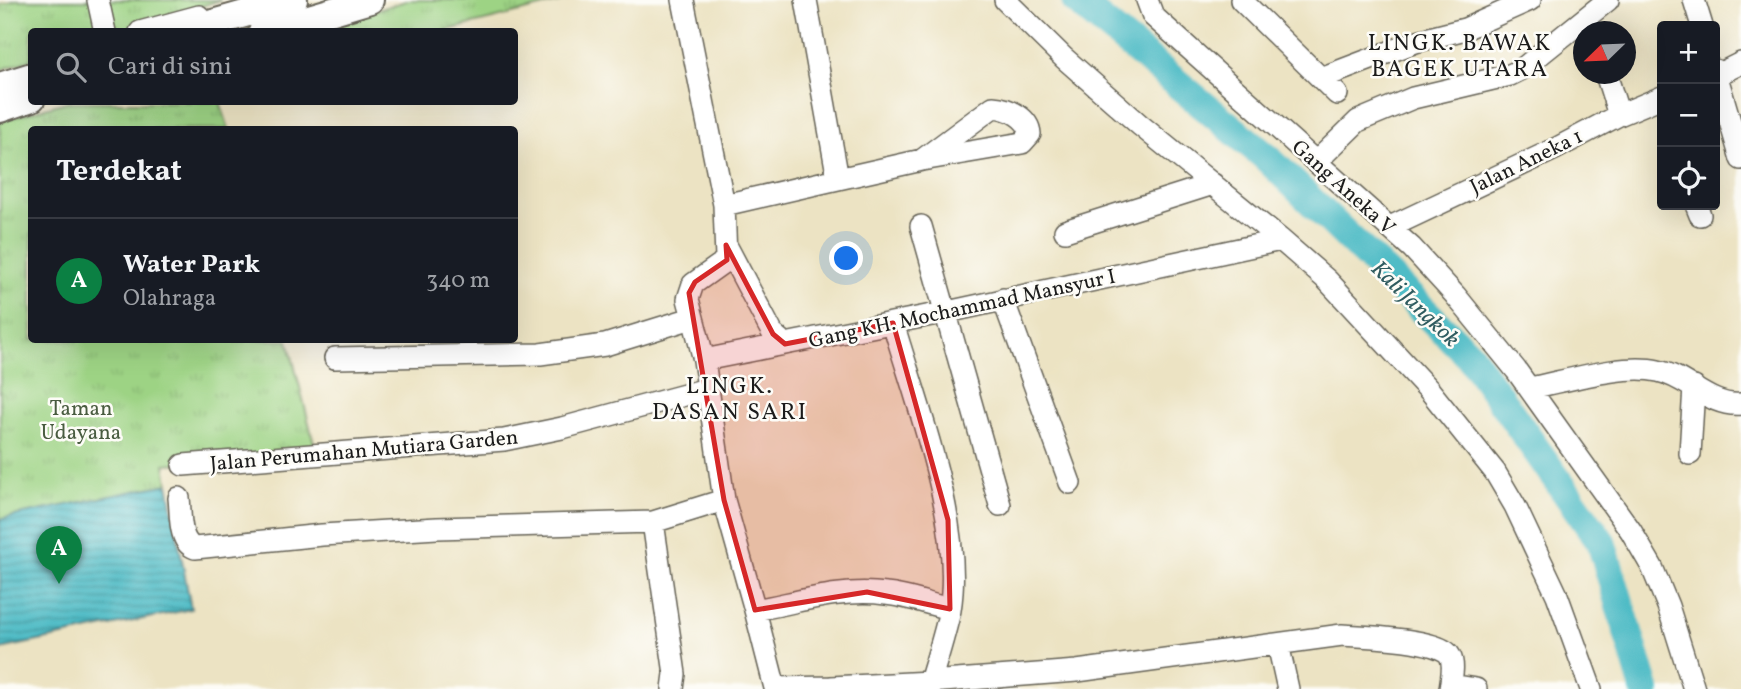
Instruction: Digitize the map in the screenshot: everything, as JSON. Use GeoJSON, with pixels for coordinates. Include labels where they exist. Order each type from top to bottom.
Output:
{"type":"FeatureCollection","features":[{"type":"Feature","properties":{"kind":"main road"},"geometry":{"type":"LineString","coordinates":[[195,28],[294,0]]}},
{"type":"Feature","properties":{"kind":"main road"},"geometry":{"type":"LineString","coordinates":[[276,28],[370,0]]}},
{"type":"Feature","properties":{"kind":"main road"},"geometry":{"type":"LineString","coordinates":[[0,86],[28,77]]}},
{"type":"Feature","properties":{"kind":"main road"},"geometry":{"type":"LineString","coordinates":[[0,109],[28,99]]}},
{"type":"Feature","properties":{"kind":"street"},"geometry":{"type":"LineString","coordinates":[[98,0],[104,28]]}},
{"type":"Feature","properties":{"kind":"street"},"geometry":{"type":"LineString","coordinates":[[155,28],[258,0]]}},
{"type":"Feature","properties":{"kind":"street"},"geometry":{"type":"LineString","coordinates":[[806,0],[838,179]]}},
{"type":"Feature","properties":{"kind":"street"},"geometry":{"type":"LineString","coordinates":[[1005,0],[1063,58],[1140,125],[1327,280],[1430,391],[1495,472],[1515,506],[1557,595],[1591,689]]}},
{"type":"Feature","properties":{"kind":"street","name":"Gang Aneka V"},"geometry":{"type":"LineString","coordinates":[[1147,0],[1153,16],[1390,227],[1455,296],[1530,388],[1631,531],[1652,567],[1668,606],[1694,689]]}},
{"type":"Feature","properties":{"kind":"street"},"geometry":{"type":"LineString","coordinates":[[1241,0],[1337,94]]}},
{"type":"Feature","properties":{"kind":"street"},"geometry":{"type":"LineString","coordinates":[[1321,78],[1418,41],[1442,36],[1488,20],[1530,0]]}},
{"type":"Feature","properties":{"kind":"street"},"geometry":{"type":"LineString","coordinates":[[1592,21],[1608,0]]}},
{"type":"Feature","properties":{"kind":"street"},"geometry":{"type":"LineString","coordinates":[[1694,0],[1700,21]]}},
{"type":"Feature","properties":{"kind":"street"},"geometry":{"type":"LineString","coordinates":[[688,1],[724,205],[726,244],[724,261],[695,282],[688,299],[704,359],[724,500],[775,688],[1081,680],[1342,635],[1380,637],[1441,647],[1450,655],[1453,663],[1450,687],[1476,689]]}},
{"type":"Feature","properties":{"kind":"street"},"geometry":{"type":"LineString","coordinates":[[1316,162],[1358,121],[1413,97],[1510,75],[1573,34]]}},
{"type":"Feature","properties":{"kind":"street"},"geometry":{"type":"LineString","coordinates":[[1720,72],[1741,63]]}},
{"type":"Feature","properties":{"kind":"street"},"geometry":{"type":"LineString","coordinates":[[0,74],[28,65]]}},
{"type":"Feature","properties":{"kind":"street"},"geometry":{"type":"LineString","coordinates":[[1609,84],[1619,115]]}},
{"type":"Feature","properties":{"kind":"street"},"geometry":{"type":"LineString","coordinates":[[1718,84],[1741,159]]}},
{"type":"Feature","properties":{"kind":"street","name":"Jalan Aneka 1"},"geometry":{"type":"LineString","coordinates":[[1390,227],[1657,99]]}},
{"type":"Feature","properties":{"kind":"street"},"geometry":{"type":"LineString","coordinates":[[724,205],[922,160],[1022,143],[1030,134],[1030,128],[1023,119],[993,107],[922,160]]}},
{"type":"Feature","properties":{"kind":"street"},"geometry":{"type":"LineString","coordinates":[[1065,231],[1213,184]]}},
{"type":"Feature","properties":{"kind":"street"},"geometry":{"type":"LineString","coordinates":[[921,226],[1000,505]]}},
{"type":"Feature","properties":{"kind":"street","name":"Gang KH. Mochammad Mansyur I"},"geometry":{"type":"LineString","coordinates":[[704,359],[947,312],[1281,240]]}},
{"type":"Feature","properties":{"kind":"street"},"geometry":{"type":"LineString","coordinates":[[726,244],[773,334],[785,344]]}},
{"type":"Feature","properties":{"kind":"street"},"geometry":{"type":"LineString","coordinates":[[1003,299],[1070,483]]}},
{"type":"Feature","properties":{"kind":"street"},"geometry":{"type":"LineString","coordinates":[[335,358],[540,354],[605,345],[692,318]]}},
{"type":"Feature","properties":{"kind":"street"},"geometry":{"type":"LineString","coordinates":[[893,323],[948,520],[950,609],[930,682]]}},
{"type":"Feature","properties":{"kind":"street"},"geometry":{"type":"LineString","coordinates":[[1530,388],[1634,369],[1660,371],[1694,387],[1721,404],[1741,404]]}},
{"type":"Feature","properties":{"kind":"street"},"geometry":{"type":"LineString","coordinates":[[1690,454],[1694,387]]}},
{"type":"Feature","properties":{"kind":"street","name":"Jalan Perumahan Mutiara Garden"},"geometry":{"type":"LineString","coordinates":[[183,465],[504,440],[538,434],[707,389]]}},
{"type":"Feature","properties":{"kind":"street"},"geometry":{"type":"LineString","coordinates":[[179,498],[184,539],[188,546],[195,548],[322,535],[424,529],[653,522],[724,500]]}},
{"type":"Feature","properties":{"kind":"street"},"geometry":{"type":"LineString","coordinates":[[653,522],[675,674],[673,689]]}},
{"type":"Feature","properties":{"kind":"street"},"geometry":{"type":"LineString","coordinates":[[755,610],[822,595],[867,592],[898,596],[950,609]]}},
{"type":"Feature","properties":{"kind":"street"},"geometry":{"type":"LineString","coordinates":[[1278,644],[1288,689]]}},
{"type":"Feature","properties":{"kind":"highlighted area"},"geometry":{"type":"Polygon","coordinates":[[[726,245],[773,334],[785,344],[893,323],[948,520],[950,609],[867,592],[755,610],[724,500],[689,293],[695,282],[727,260],[726,245]]]}},
{"type":"Feature","properties":{"kind":"green space"},"geometry":{"type":"Polygon","coordinates":[[[15,0],[221,0],[131,28],[28,28],[28,61],[0,70],[0,5],[15,0]]]}},
{"type":"Feature","properties":{"kind":"green space"},"geometry":{"type":"Polygon","coordinates":[[[409,0],[569,0],[456,28],[315,28],[409,0]]]}},
{"type":"Feature","properties":{"kind":"green space","name":"Taman Udayana"},"geometry":{"type":"Polygon","coordinates":[[[56,105],[221,105],[228,126],[28,126],[28,343],[289,343],[317,455],[165,464],[168,484],[0,519],[0,121],[56,105]]]}},
{"type":"Feature","properties":{"kind":"water"},"geometry":{"type":"Polygon","coordinates":[[[168,484],[191,609],[0,649],[0,519],[168,484]]]}},
{"type":"Feature","properties":{"kind":"waterway","name":"Kali Jangkok"},"geometry":{"type":"LineString","coordinates":[[1076,0],[1266,157],[1470,356],[1601,542],[1645,689]]}},
{"type":"Feature","properties":{"kind":"place","name":"Water Park"},"geometry":{"type":"Point","coordinates":[59,584]}},
{"type":"Feature","properties":{"kind":"district","name":"LINGK. BAWAK BAGEK UTARA"},"geometry":{"type":"Point","coordinates":[1460,55]}},
{"type":"Feature","properties":{"kind":"district","name":"LINGK. DASAN SARI"},"geometry":{"type":"Point","coordinates":[730,398]}}]}
